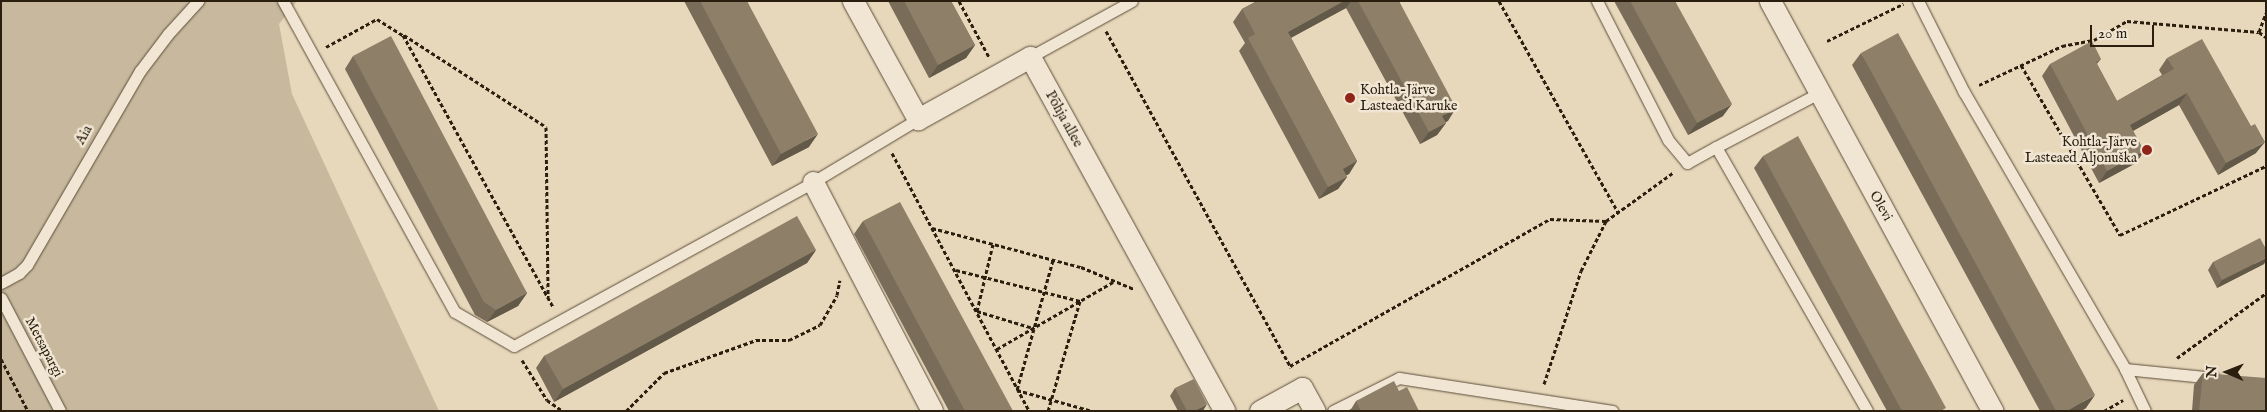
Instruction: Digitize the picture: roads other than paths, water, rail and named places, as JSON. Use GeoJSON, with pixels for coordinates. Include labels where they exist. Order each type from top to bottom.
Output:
{"type":"FeatureCollection","features":[{"type":"Feature","properties":{"kind":"street"},"geometry":{"type":"LineString","coordinates":[[853,1],[918,119],[1030,57]]}},
{"type":"Feature","properties":{"kind":"street","name":"Olevi"},"geometry":{"type":"LineString","coordinates":[[1770,1],[1993,411]]}},
{"type":"Feature","properties":{"kind":"street","name":"Põhja allee"},"geometry":{"type":"LineString","coordinates":[[1030,57],[1225,411]]}},
{"type":"Feature","properties":{"kind":"street"},"geometry":{"type":"LineString","coordinates":[[812,182],[932,411]]}},
{"type":"Feature","properties":{"kind":"street"},"geometry":{"type":"LineString","coordinates":[[1260,411],[1302,388],[1315,411]]}},
{"type":"Feature","properties":{"kind":"lane","name":"Aia"},"geometry":{"type":"LineString","coordinates":[[1,283],[19,273],[27,265],[140,71],[168,34],[198,1]]}},
{"type":"Feature","properties":{"kind":"lane"},"geometry":{"type":"LineString","coordinates":[[283,1],[455,312],[514,346],[812,182],[918,119]]}},
{"type":"Feature","properties":{"kind":"lane"},"geometry":{"type":"LineString","coordinates":[[1030,57],[1132,1]]}},
{"type":"Feature","properties":{"kind":"lane"},"geometry":{"type":"LineString","coordinates":[[1596,1],[1668,140],[1687,163],[1819,92]]}},
{"type":"Feature","properties":{"kind":"lane"},"geometry":{"type":"LineString","coordinates":[[1918,1],[1964,92],[2125,369],[2145,411]]}},
{"type":"Feature","properties":{"kind":"lane"},"geometry":{"type":"LineString","coordinates":[[1716,147],[1867,411]]}},
{"type":"Feature","properties":{"kind":"lane","name":"Metsapargi"},"geometry":{"type":"LineString","coordinates":[[1,298],[60,411]]}},
{"type":"Feature","properties":{"kind":"lane"},"geometry":{"type":"LineString","coordinates":[[2125,369],[2226,379]]}},
{"type":"Feature","properties":{"kind":"lane"},"geometry":{"type":"LineString","coordinates":[[1333,411],[1400,378],[1612,411]]}},
{"type":"Feature","properties":{"kind":"place","name":"Kohtla-Järve Lasteaed Karuke"},"geometry":{"type":"Point","coordinates":[1350,98]}},
{"type":"Feature","properties":{"kind":"place","name":"Kohtla-Järve Lasteaed Aljonuška"},"geometry":{"type":"Point","coordinates":[2147,150]}}]}
